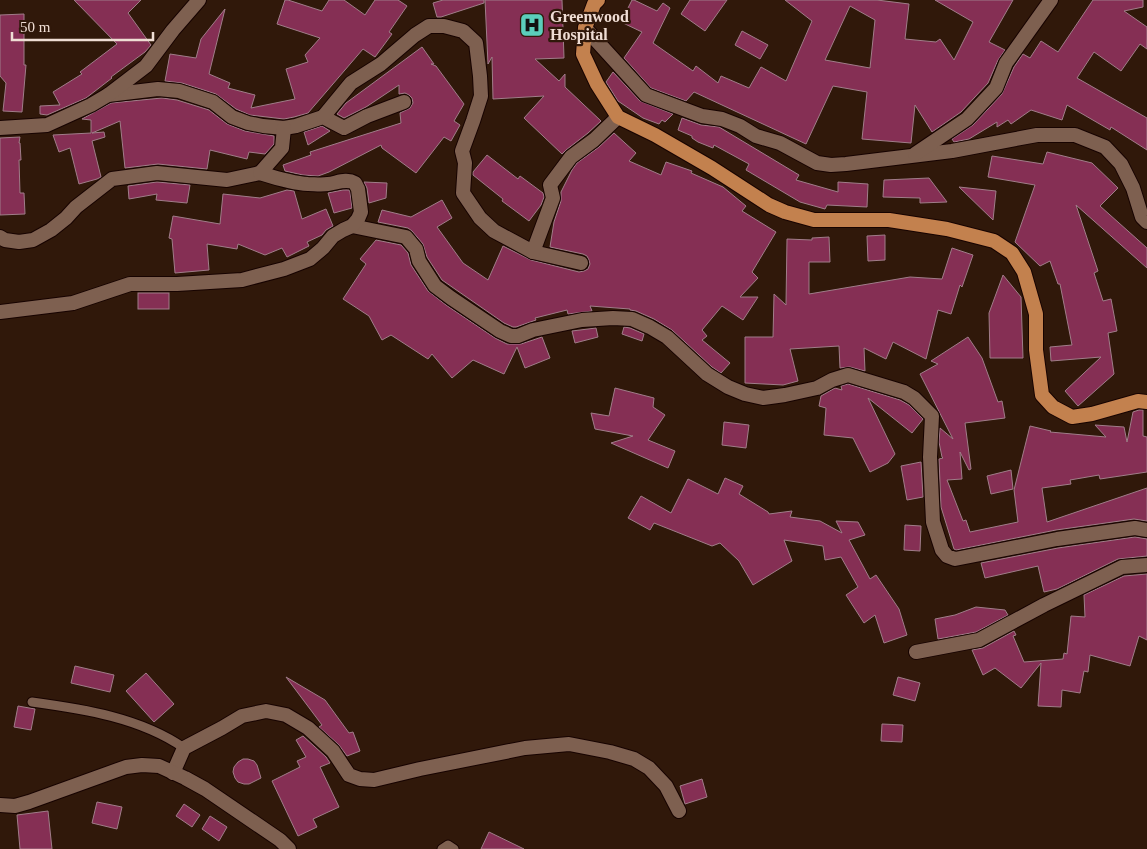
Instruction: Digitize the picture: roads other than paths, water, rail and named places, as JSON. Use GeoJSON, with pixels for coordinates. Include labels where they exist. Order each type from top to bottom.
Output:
{"type":"FeatureCollection","features":[{"type":"Feature","properties":{"kind":"highway"},"geometry":{"type":"LineString","coordinates":[[598,0],[594,4],[585,28],[583,54],[597,84],[618,117],[655,135],[712,168],[769,205],[785,212],[814,220],[889,220],[947,229],[994,241],[1012,253],[1024,272],[1036,314],[1036,350],[1042,395],[1052,407],[1072,417],[1092,414],[1138,401],[1147,402]]}},
{"type":"Feature","properties":{"kind":"street"},"geometry":{"type":"LineString","coordinates":[[0,128],[47,125],[108,95],[146,66],[199,0]]}},
{"type":"Feature","properties":{"kind":"street"},"geometry":{"type":"LineString","coordinates":[[912,156],[967,119],[996,88],[1006,63],[1051,0]]}},
{"type":"Feature","properties":{"kind":"street"},"geometry":{"type":"LineString","coordinates":[[108,95],[158,89],[179,91],[213,102],[232,117],[248,123],[284,128],[296,126],[323,117],[351,83],[381,64],[415,35],[429,26],[444,26],[463,31],[476,43],[481,96],[462,151],[464,163],[463,193],[480,218],[494,231],[533,252],[581,262]]}},
{"type":"Feature","properties":{"kind":"street"},"geometry":{"type":"LineString","coordinates":[[585,28],[646,95],[702,116],[722,119],[740,126],[756,136],[780,143],[817,163],[831,165],[952,151],[1036,135],[1075,135],[1105,147],[1121,164],[1133,188],[1142,217],[1147,222]]}},
{"type":"Feature","properties":{"kind":"street"},"geometry":{"type":"LineString","coordinates":[[323,117],[344,128],[367,116],[404,102]]}},
{"type":"Feature","properties":{"kind":"street"},"geometry":{"type":"LineString","coordinates":[[533,252],[553,198],[550,185],[570,157],[594,140],[618,117]]}},
{"type":"Feature","properties":{"kind":"street"},"geometry":{"type":"LineString","coordinates":[[260,173],[282,148],[284,128]]}},
{"type":"Feature","properties":{"kind":"street"},"geometry":{"type":"LineString","coordinates":[[0,237],[5,240],[19,242],[33,240],[66,218],[76,207],[112,179],[157,173],[227,180],[260,173],[298,183],[329,184],[351,181],[358,188],[361,212],[352,226],[333,236],[310,259],[284,269],[242,280],[177,284],[130,284],[73,303],[0,312]]}},
{"type":"Feature","properties":{"kind":"street"},"geometry":{"type":"LineString","coordinates":[[352,226],[406,237],[416,248],[419,261],[435,286],[510,336],[518,336],[532,330],[582,320],[632,318],[667,338],[707,374],[728,387],[745,394],[763,398],[785,395],[817,388],[832,380],[848,375],[904,392],[914,398],[932,416],[930,457],[933,522],[942,550],[947,556],[954,559],[1057,539],[1135,528],[1147,530]]}},
{"type":"Feature","properties":{"kind":"street"},"geometry":{"type":"LineString","coordinates":[[916,652],[979,640],[1044,605],[1122,567],[1147,564]]}},
{"type":"Feature","properties":{"kind":"street"},"geometry":{"type":"LineString","coordinates":[[172,773],[184,748],[242,716],[266,711],[286,715],[308,728],[332,751],[350,775],[360,779],[374,780],[420,768],[525,748],[569,744],[634,759],[649,768],[666,786],[679,811]]}},
{"type":"Feature","properties":{"kind":"street"},"geometry":{"type":"LineString","coordinates":[[0,805],[15,806],[29,802],[126,767],[142,765],[159,766],[205,790],[280,840],[289,849]]}},
{"type":"Feature","properties":{"kind":"lane"},"geometry":{"type":"LineString","coordinates":[[32,702],[61,706],[124,720],[172,740],[184,748]]}},
{"type":"Feature","properties":{"kind":"lane"},"geometry":{"type":"LineString","coordinates":[[442,849],[448,846],[454,849]]}},
{"type":"Feature","properties":{"kind":"place","name":"Greenwood Hospital"},"geometry":{"type":"Point","coordinates":[532,25]}}]}
